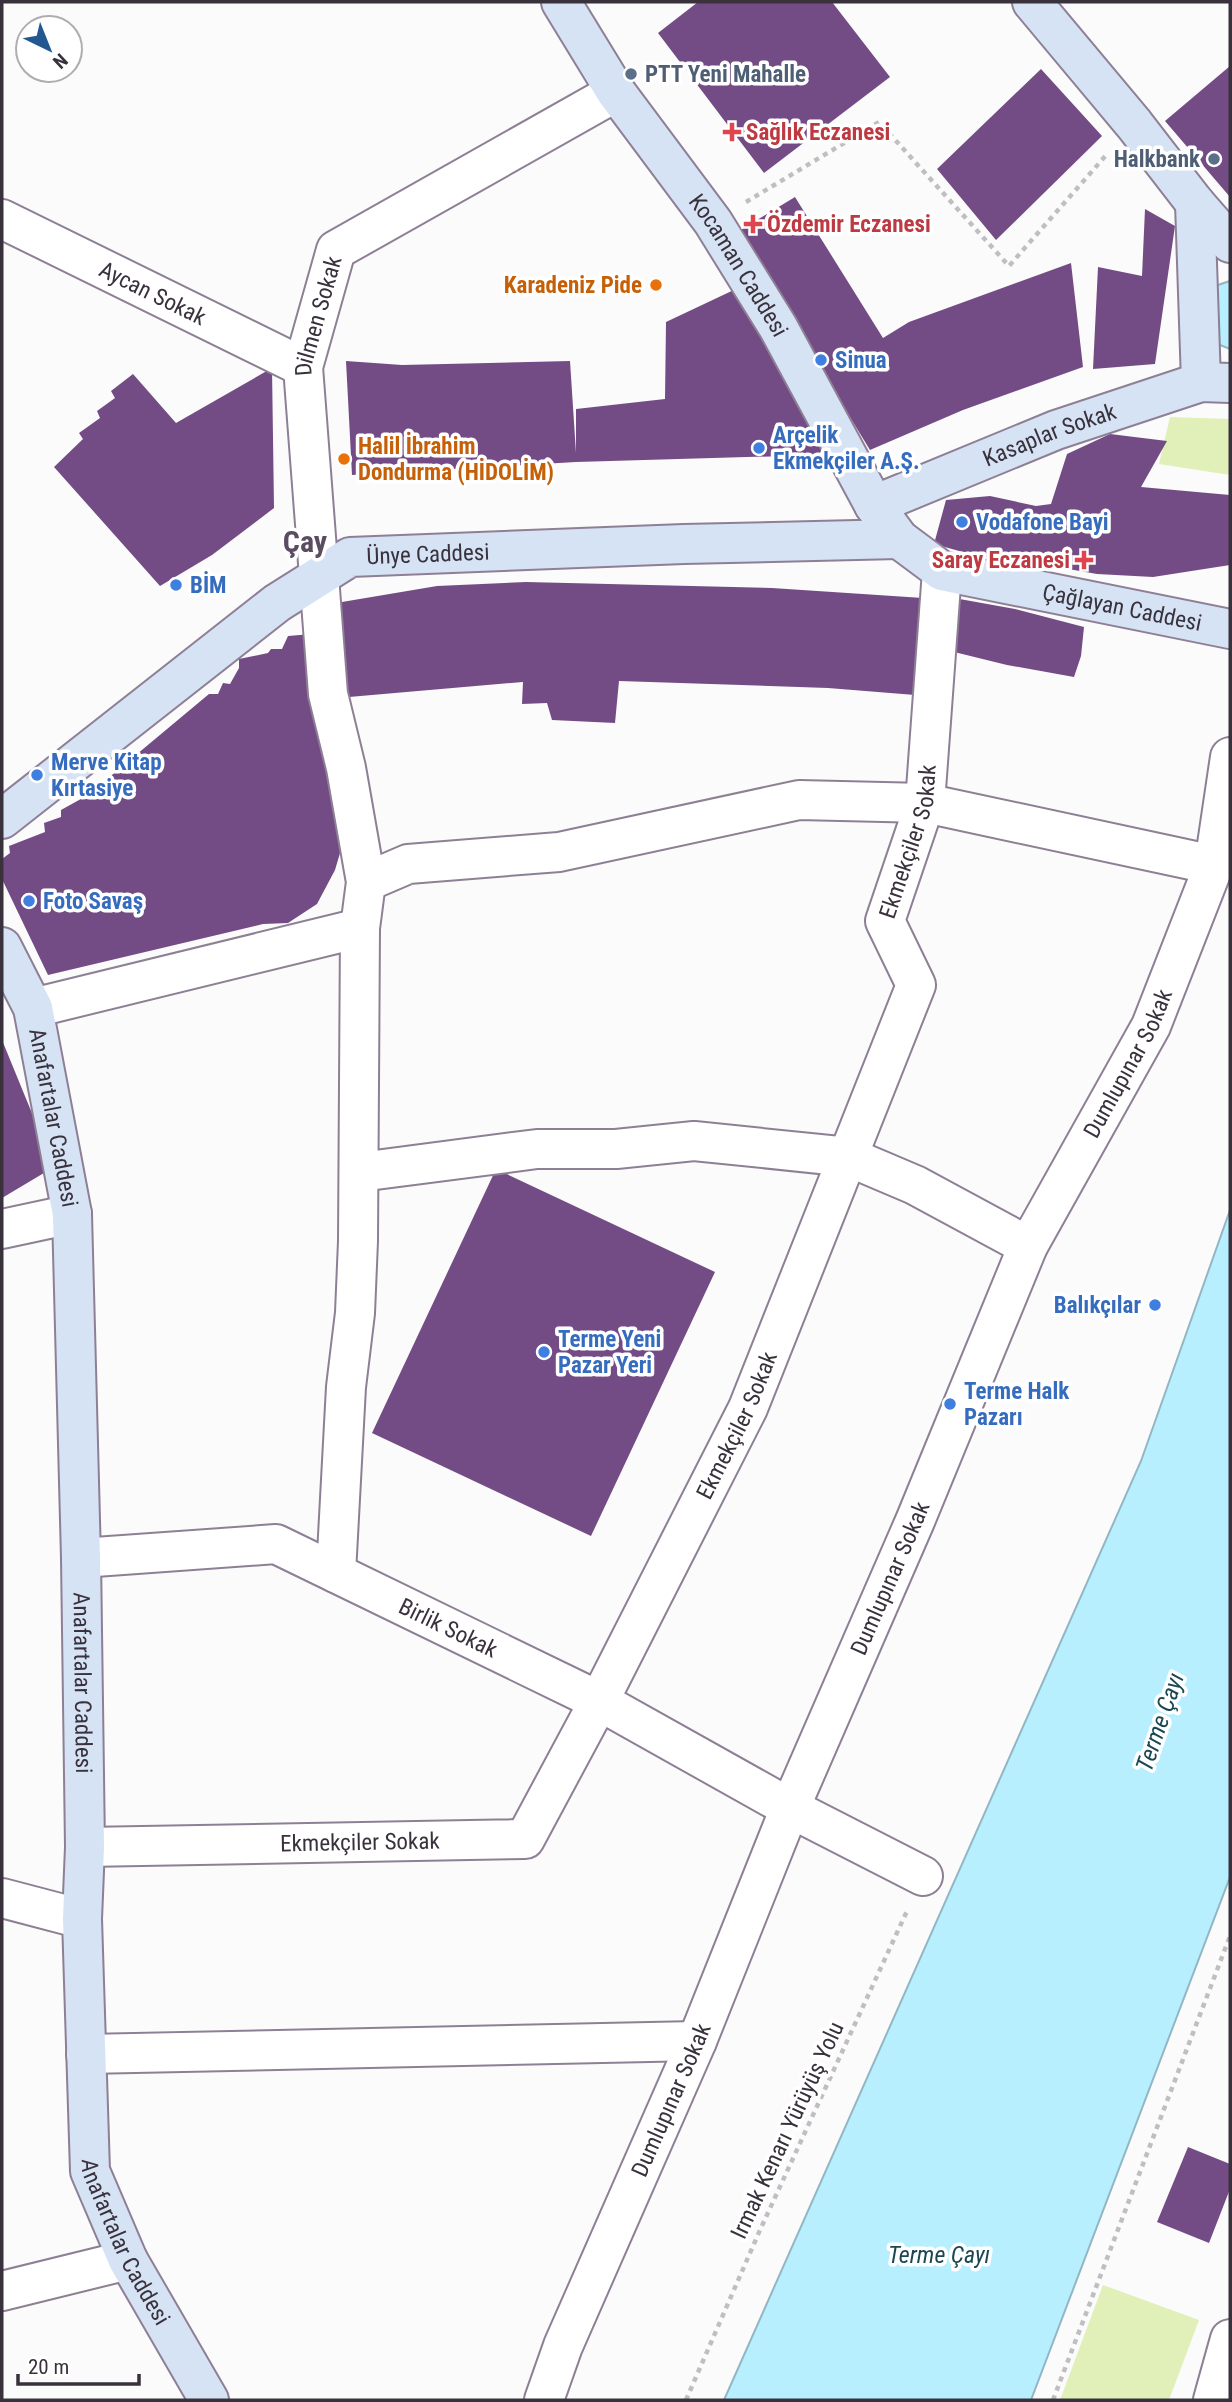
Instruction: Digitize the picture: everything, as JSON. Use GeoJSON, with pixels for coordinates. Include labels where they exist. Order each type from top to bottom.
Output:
{"type":"FeatureCollection","features":[{"type":"Feature","properties":{"kind":"main road","name":"Kocaman Caddesi"},"geometry":{"type":"LineString","coordinates":[[561,2],[616,92],[713,222],[778,327],[874,505],[899,539]]}},
{"type":"Feature","properties":{"kind":"main road"},"geometry":{"type":"LineString","coordinates":[[1032,2],[1230,243]]}},
{"type":"Feature","properties":{"kind":"main road"},"geometry":{"type":"LineString","coordinates":[[1195,203],[1215,382]]}},
{"type":"Feature","properties":{"kind":"main road","name":"Kasaplar Sokak"},"geometry":{"type":"LineString","coordinates":[[874,505],[1056,430],[1215,382]]}},
{"type":"Feature","properties":{"kind":"main road","name":"Ünye Caddesi"},"geometry":{"type":"LineString","coordinates":[[2,818],[277,603],[350,557],[899,539]]}},
{"type":"Feature","properties":{"kind":"main road","name":"Çağlayan Caddesi"},"geometry":{"type":"LineString","coordinates":[[899,539],[942,571],[1230,629]]}},
{"type":"Feature","properties":{"kind":"main road","name":"Anafartalar Caddesi"},"geometry":{"type":"LineString","coordinates":[[2,947],[33,1007],[72,1214],[81,1558],[85,1847],[82,1919],[90,2171],[128,2260],[209,2400]]}},
{"type":"Feature","properties":{"kind":"street","name":"Dilmen Sokak"},"geometry":{"type":"LineString","coordinates":[[336,1573],[346,1387],[355,1313],[360,1172],[360,928],[366,882],[346,768],[328,694],[303,367],[336,250],[616,92]]}},
{"type":"Feature","properties":{"kind":"street","name":"Aycan Sokak"},"geometry":{"type":"LineString","coordinates":[[2,219],[303,367]]}},
{"type":"Feature","properties":{"kind":"street","name":"Ekmekçiler Sokak"},"geometry":{"type":"LineString","coordinates":[[85,1847],[525,1839],[599,1701],[748,1408],[916,985],[885,921],[925,803],[942,571]]}},
{"type":"Feature","properties":{"kind":"street","name":"Dumlupınar Sokak"},"geometry":{"type":"LineString","coordinates":[[544,2400],[563,2346],[697,2041],[790,1808],[915,1521],[1028,1246],[1151,1026],[1214,865],[1230,757]]}},
{"type":"Feature","properties":{"kind":"street"},"geometry":{"type":"LineString","coordinates":[[366,882],[408,864],[559,852],[799,800],[925,803],[1214,865]]}},
{"type":"Feature","properties":{"kind":"street"},"geometry":{"type":"LineString","coordinates":[[33,1007],[360,928]]}},
{"type":"Feature","properties":{"kind":"street"},"geometry":{"type":"LineString","coordinates":[[360,1172],[537,1149],[616,1149],[694,1142],[849,1157],[915,1185],[1028,1246]]}},
{"type":"Feature","properties":{"kind":"street"},"geometry":{"type":"LineString","coordinates":[[2,1229],[72,1214]]}},
{"type":"Feature","properties":{"kind":"street","name":"Birlik Sokak"},"geometry":{"type":"LineString","coordinates":[[81,1558],[276,1544],[599,1701],[790,1808],[923,1876]]}},
{"type":"Feature","properties":{"kind":"street"},"geometry":{"type":"LineString","coordinates":[[2,1899],[82,1919]]}},
{"type":"Feature","properties":{"kind":"street"},"geometry":{"type":"LineString","coordinates":[[86,2054],[697,2041]]}},
{"type":"Feature","properties":{"kind":"street"},"geometry":{"type":"LineString","coordinates":[[2,2291],[128,2260]]}},
{"type":"Feature","properties":{"kind":"street"},"geometry":{"type":"LineString","coordinates":[[1213,2400],[1230,2339]]}},
{"type":"Feature","properties":{"kind":"path"},"geometry":{"type":"LineString","coordinates":[[713,222],[879,122],[1009,266],[1133,124]]}},
{"type":"Feature","properties":{"kind":"path","name":"Irmak Kenarı Yürüyüş Yolu"},"geometry":{"type":"LineString","coordinates":[[686,2400],[760,2230],[923,1876]]}},
{"type":"Feature","properties":{"kind":"path"},"geometry":{"type":"LineString","coordinates":[[1053,2400],[1230,1936]]}},
{"type":"Feature","properties":{"kind":"green space"},"geometry":{"type":"Polygon","coordinates":[[[1170,417],[1230,419],[1230,475],[1159,464],[1170,417]]]}},
{"type":"Feature","properties":{"kind":"green space"},"geometry":{"type":"Polygon","coordinates":[[[1103,2285],[1199,2320],[1169,2400],[1060,2400],[1103,2285]]]}},
{"type":"Feature","properties":{"kind":"water"},"geometry":{"type":"Polygon","coordinates":[[[1230,281],[1230,349],[1215,343],[1209,293],[1218,285],[1230,281]]]}},
{"type":"Feature","properties":{"kind":"water","name":"Terme Çayı"},"geometry":{"type":"Polygon","coordinates":[[[1230,1210],[1230,1877],[1031,2400],[724,2400],[1141,1461],[1230,1210]]]}},
{"type":"Feature","properties":{"kind":"building"},"geometry":{"type":"Polygon","coordinates":[[[698,2],[832,2],[890,77],[764,173],[658,33],[698,2]]]}},
{"type":"Feature","properties":{"kind":"building","name":"Halkbank"},"geometry":{"type":"Polygon","coordinates":[[[1230,66],[1230,197],[1165,121],[1230,66]]]}},
{"type":"Feature","properties":{"kind":"building"},"geometry":{"type":"Polygon","coordinates":[[[1041,69],[1102,136],[996,240],[937,169],[1041,69]]]}},
{"type":"Feature","properties":{"kind":"building"},"geometry":{"type":"Polygon","coordinates":[[[795,197],[883,338],[909,322],[1071,263],[1083,367],[963,410],[870,450],[737,232],[795,197]]]}},
{"type":"Feature","properties":{"kind":"building"},"geometry":{"type":"Polygon","coordinates":[[[1145,209],[1175,226],[1155,364],[1093,369],[1098,267],[1142,276],[1145,209]]]}},
{"type":"Feature","properties":{"kind":"building"},"geometry":{"type":"Polygon","coordinates":[[[738,288],[823,447],[819,455],[576,462],[352,475],[346,361],[402,365],[570,361],[576,453],[576,409],[665,399],[666,322],[738,288]]]}},
{"type":"Feature","properties":{"kind":"building"},"geometry":{"type":"Polygon","coordinates":[[[272,368],[274,508],[212,555],[160,586],[54,467],[83,439],[79,433],[100,418],[97,411],[115,398],[111,391],[133,374],[176,423],[272,368]]]}},
{"type":"Feature","properties":{"kind":"building"},"geometry":{"type":"Polygon","coordinates":[[[1110,434],[1167,441],[1141,487],[1230,495],[1230,565],[1153,577],[1097,574],[977,556],[934,544],[946,500],[990,496],[1036,506],[1051,504],[1067,454],[1110,434]]]}},
{"type":"Feature","properties":{"kind":"building"},"geometry":{"type":"Polygon","coordinates":[[[526,582],[772,588],[923,598],[915,695],[828,688],[619,681],[615,723],[552,720],[547,703],[522,704],[523,682],[349,697],[336,603],[437,586],[526,582]]]}},
{"type":"Feature","properties":{"kind":"building"},"geometry":{"type":"Polygon","coordinates":[[[954,598],[1015,609],[1084,627],[1081,656],[1074,677],[946,650],[954,598]]]}},
{"type":"Feature","properties":{"kind":"building"},"geometry":{"type":"Polygon","coordinates":[[[312,634],[343,843],[335,870],[317,904],[288,923],[263,924],[48,975],[2,879],[2,859],[10,853],[9,846],[45,832],[44,823],[61,817],[61,810],[88,795],[209,694],[218,694],[223,683],[230,684],[239,668],[239,659],[268,653],[271,649],[282,649],[288,636],[312,634]]]}},
{"type":"Feature","properties":{"kind":"building"},"geometry":{"type":"Polygon","coordinates":[[[2,1040],[54,1167],[2,1198],[2,1040]]]}},
{"type":"Feature","properties":{"kind":"building","name":"Terme Yeni Pazar Yeri"},"geometry":{"type":"Polygon","coordinates":[[[496,1169],[715,1272],[591,1536],[372,1433],[496,1169]]]}},
{"type":"Feature","properties":{"kind":"building"},"geometry":{"type":"Polygon","coordinates":[[[1188,2147],[1230,2164],[1230,2189],[1209,2243],[1157,2222],[1188,2147]]]}},
{"type":"Feature","properties":{"kind":"place","name":"PTT Yeni Mahalle"},"geometry":{"type":"Point","coordinates":[631,74]}},
{"type":"Feature","properties":{"kind":"place","name":"Sağlık Eczanesi"},"geometry":{"type":"Point","coordinates":[732,132]}},
{"type":"Feature","properties":{"kind":"place","name":"Halkbank"},"geometry":{"type":"Point","coordinates":[1214,159]}},
{"type":"Feature","properties":{"kind":"place","name":"Özdemir Eczanesi"},"geometry":{"type":"Point","coordinates":[753,224]}},
{"type":"Feature","properties":{"kind":"place","name":"Karadeniz Pide"},"geometry":{"type":"Point","coordinates":[656,285]}},
{"type":"Feature","properties":{"kind":"place","name":"Sinua"},"geometry":{"type":"Point","coordinates":[821,360]}},
{"type":"Feature","properties":{"kind":"place","name":"Arçelik Ekmekçiler A.Ş."},"geometry":{"type":"Point","coordinates":[759,448]}},
{"type":"Feature","properties":{"kind":"place","name":"Halil İbrahim Dondurma (HİDOLİM)"},"geometry":{"type":"Point","coordinates":[344,459]}},
{"type":"Feature","properties":{"kind":"place","name":"Vodafone Bayi"},"geometry":{"type":"Point","coordinates":[962,522]}},
{"type":"Feature","properties":{"kind":"place","name":"Saray Eczanesi"},"geometry":{"type":"Point","coordinates":[1084,560]}},
{"type":"Feature","properties":{"kind":"place","name":"BİM"},"geometry":{"type":"Point","coordinates":[176,585]}},
{"type":"Feature","properties":{"kind":"place","name":"Merve Kitap Kırtasiye"},"geometry":{"type":"Point","coordinates":[37,775]}},
{"type":"Feature","properties":{"kind":"place","name":"Foto Savaş"},"geometry":{"type":"Point","coordinates":[29,901]}},
{"type":"Feature","properties":{"kind":"place","name":"Balıkçılar"},"geometry":{"type":"Point","coordinates":[1155,1305]}},
{"type":"Feature","properties":{"kind":"place","name":"Terme Yeni Pazar Yeri"},"geometry":{"type":"Point","coordinates":[544,1352]}},
{"type":"Feature","properties":{"kind":"place","name":"Terme Halk Pazarı"},"geometry":{"type":"Point","coordinates":[950,1404]}},
{"type":"Feature","properties":{"kind":"district","name":"Çay"},"geometry":{"type":"Point","coordinates":[305,542]}}]}
